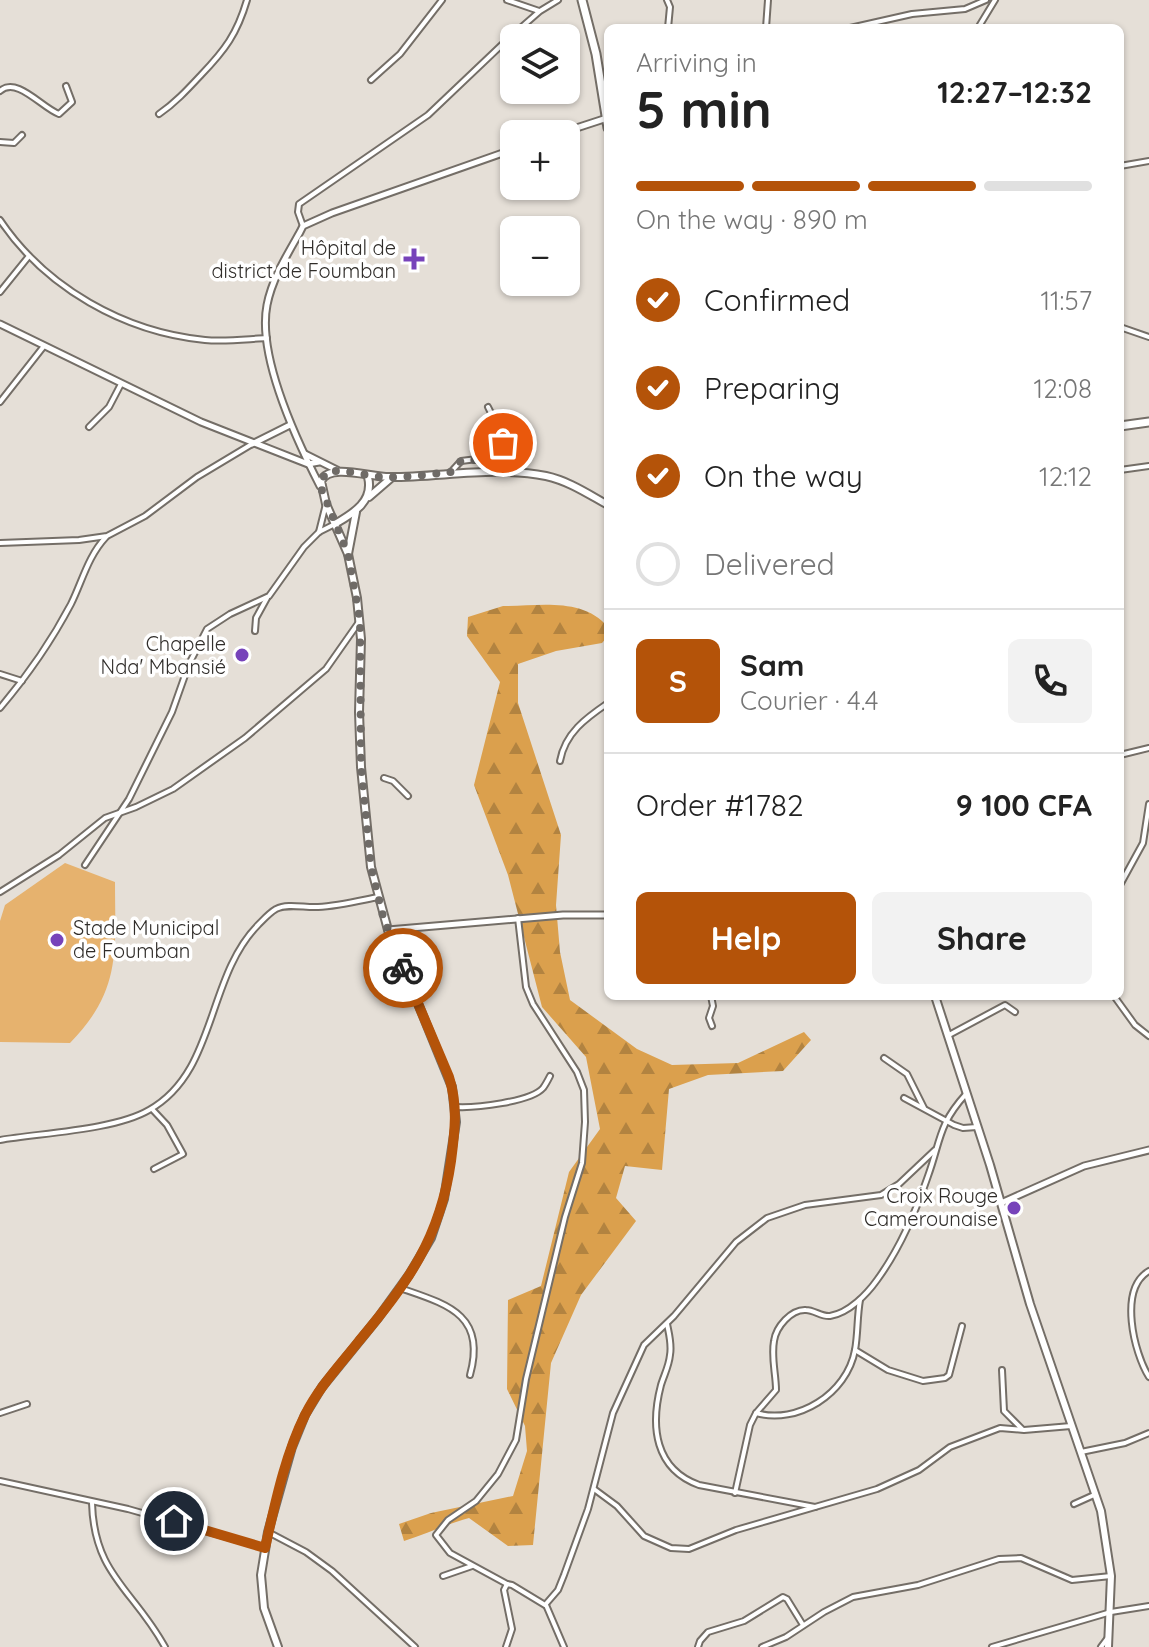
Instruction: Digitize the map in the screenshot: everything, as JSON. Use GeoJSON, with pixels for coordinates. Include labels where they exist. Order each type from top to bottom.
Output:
{"type":"FeatureCollection","features":[{"type":"Feature","properties":{"kind":"highway"},"geometry":{"type":"LineString","coordinates":[[582,0],[604,97]]}},
{"type":"Feature","properties":{"kind":"highway"},"geometry":{"type":"LineString","coordinates":[[1124,425],[1149,422]]}},
{"type":"Feature","properties":{"kind":"main road"},"geometry":{"type":"LineString","coordinates":[[278,1647],[261,1592],[268,1532],[292,1447],[305,1415],[322,1387],[420,1258],[438,1220],[447,1184],[456,1107],[449,1077],[388,930],[378,897],[364,810],[359,712],[360,620],[348,554],[321,488],[324,476],[337,470],[368,477],[392,478],[451,472],[541,475],[566,482],[604,503]]}},
{"type":"Feature","properties":{"kind":"main road"},"geometry":{"type":"LineString","coordinates":[[367,499],[368,477]]}},
{"type":"Feature","properties":{"kind":"main road"},"geometry":{"type":"LineString","coordinates":[[335,524],[356,512],[392,478]]}},
{"type":"Feature","properties":{"kind":"main road"},"geometry":{"type":"LineString","coordinates":[[348,554],[356,512]]}},
{"type":"Feature","properties":{"kind":"main road"},"geometry":{"type":"LineString","coordinates":[[936,1000],[1030,1304],[1096,1493],[1106,1534],[1111,1576],[1108,1647]]}},
{"type":"Feature","properties":{"kind":"street"},"geometry":{"type":"LineString","coordinates":[[159,114],[180,98],[222,56],[247,0]]}},
{"type":"Feature","properties":{"kind":"street"},"geometry":{"type":"LineString","coordinates":[[371,80],[400,54],[442,0]]}},
{"type":"Feature","properties":{"kind":"street"},"geometry":{"type":"LineString","coordinates":[[507,0],[540,11]]}},
{"type":"Feature","properties":{"kind":"street"},"geometry":{"type":"LineString","coordinates":[[303,226],[298,212],[299,204],[434,110],[484,60],[540,11],[558,0]]}},
{"type":"Feature","properties":{"kind":"street"},"geometry":{"type":"LineString","coordinates":[[668,0],[668,24]]}},
{"type":"Feature","properties":{"kind":"street"},"geometry":{"type":"LineString","coordinates":[[766,24],[768,0]]}},
{"type":"Feature","properties":{"kind":"street"},"geometry":{"type":"LineString","coordinates":[[868,24],[912,14],[965,9],[986,0]]}},
{"type":"Feature","properties":{"kind":"street"},"geometry":{"type":"LineString","coordinates":[[980,24],[995,0]]}},
{"type":"Feature","properties":{"kind":"street"},"geometry":{"type":"LineString","coordinates":[[0,91],[13,86],[57,114],[72,102],[66,86]]}},
{"type":"Feature","properties":{"kind":"street"},"geometry":{"type":"LineString","coordinates":[[580,125],[604,114]]}},
{"type":"Feature","properties":{"kind":"street"},"geometry":{"type":"LineString","coordinates":[[0,142],[14,143],[22,135]]}},
{"type":"Feature","properties":{"kind":"street"},"geometry":{"type":"LineString","coordinates":[[321,488],[290,425],[267,338],[266,307],[270,292],[303,226],[500,154]]}},
{"type":"Feature","properties":{"kind":"street"},"geometry":{"type":"LineString","coordinates":[[1124,165],[1149,161]]}},
{"type":"Feature","properties":{"kind":"street"},"geometry":{"type":"LineString","coordinates":[[0,220],[29,256],[70,291],[128,321],[206,340],[267,338]]}},
{"type":"Feature","properties":{"kind":"street"},"geometry":{"type":"LineString","coordinates":[[0,292],[29,256]]}},
{"type":"Feature","properties":{"kind":"street"},"geometry":{"type":"LineString","coordinates":[[0,324],[201,422],[308,464],[319,462]]}},
{"type":"Feature","properties":{"kind":"street"},"geometry":{"type":"LineString","coordinates":[[1124,328],[1149,337]]}},
{"type":"Feature","properties":{"kind":"street"},"geometry":{"type":"LineString","coordinates":[[0,402],[44,346]]}},
{"type":"Feature","properties":{"kind":"street"},"geometry":{"type":"LineString","coordinates":[[89,427],[109,407],[121,384]]}},
{"type":"Feature","properties":{"kind":"street"},"geometry":{"type":"LineString","coordinates":[[451,472],[461,461],[493,457],[501,451],[502,435],[488,407]]}},
{"type":"Feature","properties":{"kind":"street"},"geometry":{"type":"LineString","coordinates":[[0,543],[107,536],[145,516],[197,477],[290,425]]}},
{"type":"Feature","properties":{"kind":"street"},"geometry":{"type":"LineString","coordinates":[[304,454],[337,470]]}},
{"type":"Feature","properties":{"kind":"street"},"geometry":{"type":"LineString","coordinates":[[1124,469],[1149,466]]}},
{"type":"Feature","properties":{"kind":"street"},"geometry":{"type":"LineString","coordinates":[[319,532],[326,504]]}},
{"type":"Feature","properties":{"kind":"street"},"geometry":{"type":"LineString","coordinates":[[255,631],[256,618],[298,554],[319,532],[335,524]]}},
{"type":"Feature","properties":{"kind":"street"},"geometry":{"type":"LineString","coordinates":[[0,708],[44,653],[93,555],[107,536]]}},
{"type":"Feature","properties":{"kind":"street"},"geometry":{"type":"LineString","coordinates":[[85,865],[121,811],[172,712],[200,640],[216,623],[269,596]]}},
{"type":"Feature","properties":{"kind":"street"},"geometry":{"type":"LineString","coordinates":[[0,892],[59,855],[105,818],[173,789],[255,730],[326,669],[360,620]]}},
{"type":"Feature","properties":{"kind":"street"},"geometry":{"type":"LineString","coordinates":[[0,674],[22,681]]}},
{"type":"Feature","properties":{"kind":"street"},"geometry":{"type":"LineString","coordinates":[[560,761],[562,749],[571,733],[604,706]]}},
{"type":"Feature","properties":{"kind":"street"},"geometry":{"type":"LineString","coordinates":[[1124,754],[1149,748]]}},
{"type":"Feature","properties":{"kind":"street"},"geometry":{"type":"LineString","coordinates":[[384,778],[393,781],[408,796]]}},
{"type":"Feature","properties":{"kind":"street"},"geometry":{"type":"LineString","coordinates":[[1124,878],[1143,843],[1149,804]]}},
{"type":"Feature","properties":{"kind":"street"},"geometry":{"type":"LineString","coordinates":[[0,1140],[111,1123],[152,1109],[193,1065],[235,953],[271,912],[283,907],[319,907],[378,897]]}},
{"type":"Feature","properties":{"kind":"street"},"geometry":{"type":"LineString","coordinates":[[388,930],[518,918],[604,915]]}},
{"type":"Feature","properties":{"kind":"street"},"geometry":{"type":"LineString","coordinates":[[518,918],[526,987],[533,1004],[577,1072],[584,1090],[582,1163],[565,1217],[526,1379],[516,1440],[498,1474],[483,1492],[470,1506],[448,1520],[436,1535],[450,1553],[545,1605],[564,1647]]}},
{"type":"Feature","properties":{"kind":"street"},"geometry":{"type":"LineString","coordinates":[[712,1000],[709,1018],[712,1026]]}},
{"type":"Feature","properties":{"kind":"street"},"geometry":{"type":"LineString","coordinates":[[1117,1000],[1135,1025],[1149,1036]]}},
{"type":"Feature","properties":{"kind":"street"},"geometry":{"type":"LineString","coordinates":[[949,1035],[1005,1005],[1015,1012]]}},
{"type":"Feature","properties":{"kind":"street"},"geometry":{"type":"LineString","coordinates":[[884,1058],[907,1074],[924,1108]]}},
{"type":"Feature","properties":{"kind":"street"},"geometry":{"type":"LineString","coordinates":[[456,1107],[485,1106],[535,1094],[543,1089],[550,1076]]}},
{"type":"Feature","properties":{"kind":"street"},"geometry":{"type":"LineString","coordinates":[[735,1493],[747,1436],[756,1413],[776,1390],[774,1339],[792,1314],[805,1310],[833,1315],[860,1300],[879,1277],[902,1236],[929,1175],[945,1121],[966,1094]]}},
{"type":"Feature","properties":{"kind":"street"},"geometry":{"type":"LineString","coordinates":[[904,1098],[945,1121],[963,1128],[977,1127]]}},
{"type":"Feature","properties":{"kind":"street"},"geometry":{"type":"LineString","coordinates":[[152,1109],[167,1125],[183,1154],[154,1169]]}},
{"type":"Feature","properties":{"kind":"street"},"geometry":{"type":"LineString","coordinates":[[545,1605],[558,1590],[594,1489],[613,1413],[648,1340],[667,1324],[724,1254],[767,1218],[805,1205],[881,1195],[899,1184],[935,1150]]}},
{"type":"Feature","properties":{"kind":"street"},"geometry":{"type":"LineString","coordinates":[[1001,1203],[1084,1166],[1149,1150]]}},
{"type":"Feature","properties":{"kind":"street"},"geometry":{"type":"LineString","coordinates":[[1149,1271],[1136,1285],[1132,1321],[1137,1356],[1149,1377]]}},
{"type":"Feature","properties":{"kind":"street"},"geometry":{"type":"LineString","coordinates":[[400,1288],[455,1310],[465,1319],[476,1351],[470,1375]]}},
{"type":"Feature","properties":{"kind":"street"},"geometry":{"type":"LineString","coordinates":[[756,1413],[770,1417],[785,1415],[819,1404],[841,1379],[855,1350],[860,1300]]}},
{"type":"Feature","properties":{"kind":"street"},"geometry":{"type":"LineString","coordinates":[[667,1324],[671,1340],[670,1358],[661,1385],[657,1413],[660,1449],[666,1462],[682,1478],[699,1485],[820,1508]]}},
{"type":"Feature","properties":{"kind":"street"},"geometry":{"type":"LineString","coordinates":[[855,1350],[890,1371],[923,1381],[945,1378],[949,1375],[962,1326]]}},
{"type":"Feature","properties":{"kind":"street"},"geometry":{"type":"LineString","coordinates":[[1002,1370],[1004,1411],[1024,1430]]}},
{"type":"Feature","properties":{"kind":"street"},"geometry":{"type":"LineString","coordinates":[[0,1413],[27,1404]]}},
{"type":"Feature","properties":{"kind":"street"},"geometry":{"type":"LineString","coordinates":[[594,1489],[617,1506],[644,1536],[660,1544],[689,1549],[736,1530],[877,1489],[919,1470],[950,1447],[1000,1428],[1024,1430],[1071,1426]]}},
{"type":"Feature","properties":{"kind":"street"},"geometry":{"type":"LineString","coordinates":[[1081,1452],[1125,1443],[1149,1433]]}},
{"type":"Feature","properties":{"kind":"street"},"geometry":{"type":"LineString","coordinates":[[0,1481],[197,1527],[265,1548]]}},
{"type":"Feature","properties":{"kind":"street"},"geometry":{"type":"LineString","coordinates":[[1074,1504],[1096,1493]]}},
{"type":"Feature","properties":{"kind":"street"},"geometry":{"type":"LineString","coordinates":[[92,1502],[94,1533],[106,1566],[146,1614],[165,1647]]}},
{"type":"Feature","properties":{"kind":"street"},"geometry":{"type":"LineString","coordinates":[[268,1532],[306,1552],[332,1571],[415,1647]]}},
{"type":"Feature","properties":{"kind":"street"},"geometry":{"type":"LineString","coordinates":[[762,1647],[786,1637],[853,1597],[918,1585],[999,1559],[1021,1558],[1072,1580],[1111,1576]]}},
{"type":"Feature","properties":{"kind":"street"},"geometry":{"type":"LineString","coordinates":[[443,1576],[472,1566]]}},
{"type":"Feature","properties":{"kind":"street"},"geometry":{"type":"LineString","coordinates":[[507,1584],[503,1594],[512,1629],[508,1646]]}},
{"type":"Feature","properties":{"kind":"street"},"geometry":{"type":"LineString","coordinates":[[698,1647],[708,1632],[744,1621],[783,1597],[803,1625]]}},
{"type":"Feature","properties":{"kind":"street"},"geometry":{"type":"LineString","coordinates":[[992,1647],[1111,1612],[1149,1606]]}},
{"type":"Feature","properties":{"kind":"street"},"geometry":{"type":"LineString","coordinates":[[1101,1647],[1108,1637]]}},
{"type":"Feature","properties":{"kind":"shaded area","name":"Stade Municipal de Foumban"},"geometry":{"type":"Polygon","coordinates":[[[65,863],[115,882],[114,949],[107,987],[87,1024],[70,1043],[0,1042],[0,921],[5,905],[65,863]]]}},
{"type":"Feature","properties":{"kind":"green space"},"geometry":{"type":"Polygon","coordinates":[[[560,605],[586,611],[604,623],[602,643],[556,651],[518,664],[518,703],[561,835],[556,905],[560,952],[570,1000],[637,1049],[672,1065],[738,1063],[804,1032],[811,1040],[783,1071],[708,1075],[669,1089],[662,1170],[625,1166],[616,1198],[636,1221],[581,1295],[551,1363],[533,1545],[508,1546],[469,1518],[404,1541],[399,1524],[431,1513],[513,1496],[527,1451],[525,1426],[507,1389],[508,1300],[541,1286],[569,1172],[600,1129],[586,1057],[542,1007],[508,875],[474,785],[500,682],[467,636],[468,617],[503,606],[560,605]]]}},
{"type":"Feature","properties":{"kind":"way so far"},"geometry":{"type":"LineString","coordinates":[[403,968],[388,930],[371,867],[361,767],[360,620],[352,569],[326,504],[321,481],[327,472],[337,470],[368,477],[392,478],[451,472],[461,461],[493,457],[501,451],[503,443]]}},
{"type":"Feature","properties":{"kind":"place","name":"Hôpital de district de Foumban"},"geometry":{"type":"Point","coordinates":[414,259]}},
{"type":"Feature","properties":{"kind":"place","name":"Chapelle Nda' Mbansié"},"geometry":{"type":"Point","coordinates":[242,655]}},
{"type":"Feature","properties":{"kind":"place","name":"Stade Municipal de Foumban"},"geometry":{"type":"Point","coordinates":[57,940]}},
{"type":"Feature","properties":{"kind":"place","name":"Croix Rouge Camerounaise"},"geometry":{"type":"Point","coordinates":[1014,1208]}},
{"type":"Feature","properties":{"kind":"route"},"geometry":{"type":"LineString","coordinates":[[174,1521],[265,1548],[292,1447],[305,1415],[322,1387],[409,1275],[431,1238],[447,1184],[456,1115],[455,1095],[403,968]]}}]}
